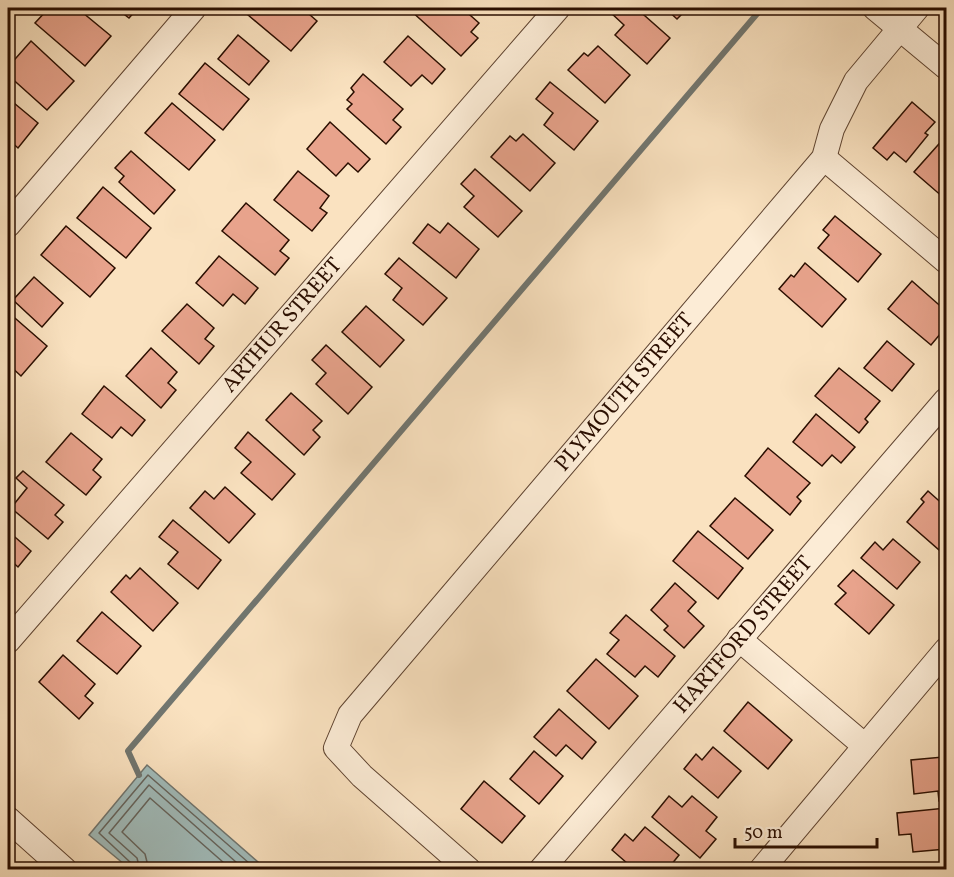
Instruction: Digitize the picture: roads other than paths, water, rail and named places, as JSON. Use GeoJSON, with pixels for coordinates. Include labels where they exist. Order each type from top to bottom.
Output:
{"type":"FeatureCollection","features":[{"type":"Feature","properties":{"kind":"street"},"geometry":{"type":"LineString","coordinates":[[8,225],[194,8]]}},
{"type":"Feature","properties":{"kind":"street","name":"ARTHUR STREET"},"geometry":{"type":"LineString","coordinates":[[8,641],[558,8]]}},
{"type":"Feature","properties":{"kind":"street"},"geometry":{"type":"LineString","coordinates":[[875,8],[946,68]]}},
{"type":"Feature","properties":{"kind":"street","name":"PLYMOUTH STREET"},"geometry":{"type":"LineString","coordinates":[[469,870],[362,776],[336,748],[350,715],[824,158],[832,129],[856,81],[917,8]]}},
{"type":"Feature","properties":{"kind":"street"},"geometry":{"type":"LineString","coordinates":[[824,158],[946,261]]}},
{"type":"Feature","properties":{"kind":"street","name":"HARTFORD STREET"},"geometry":{"type":"LineString","coordinates":[[541,870],[946,400]]}},
{"type":"Feature","properties":{"kind":"street"},"geometry":{"type":"LineString","coordinates":[[740,639],[865,746]]}},
{"type":"Feature","properties":{"kind":"street"},"geometry":{"type":"LineString","coordinates":[[761,870],[946,650]]}},
{"type":"Feature","properties":{"kind":"street"},"geometry":{"type":"LineString","coordinates":[[8,819],[65,870]]}},
{"type":"Feature","properties":{"kind":"water"},"geometry":{"type":"Polygon","coordinates":[[[147,765],[266,869],[130,869],[89,835],[147,765]]]}},
{"type":"Feature","properties":{"kind":"waterway"},"geometry":{"type":"LineString","coordinates":[[139,775],[128,751],[762,8]]}}]}
